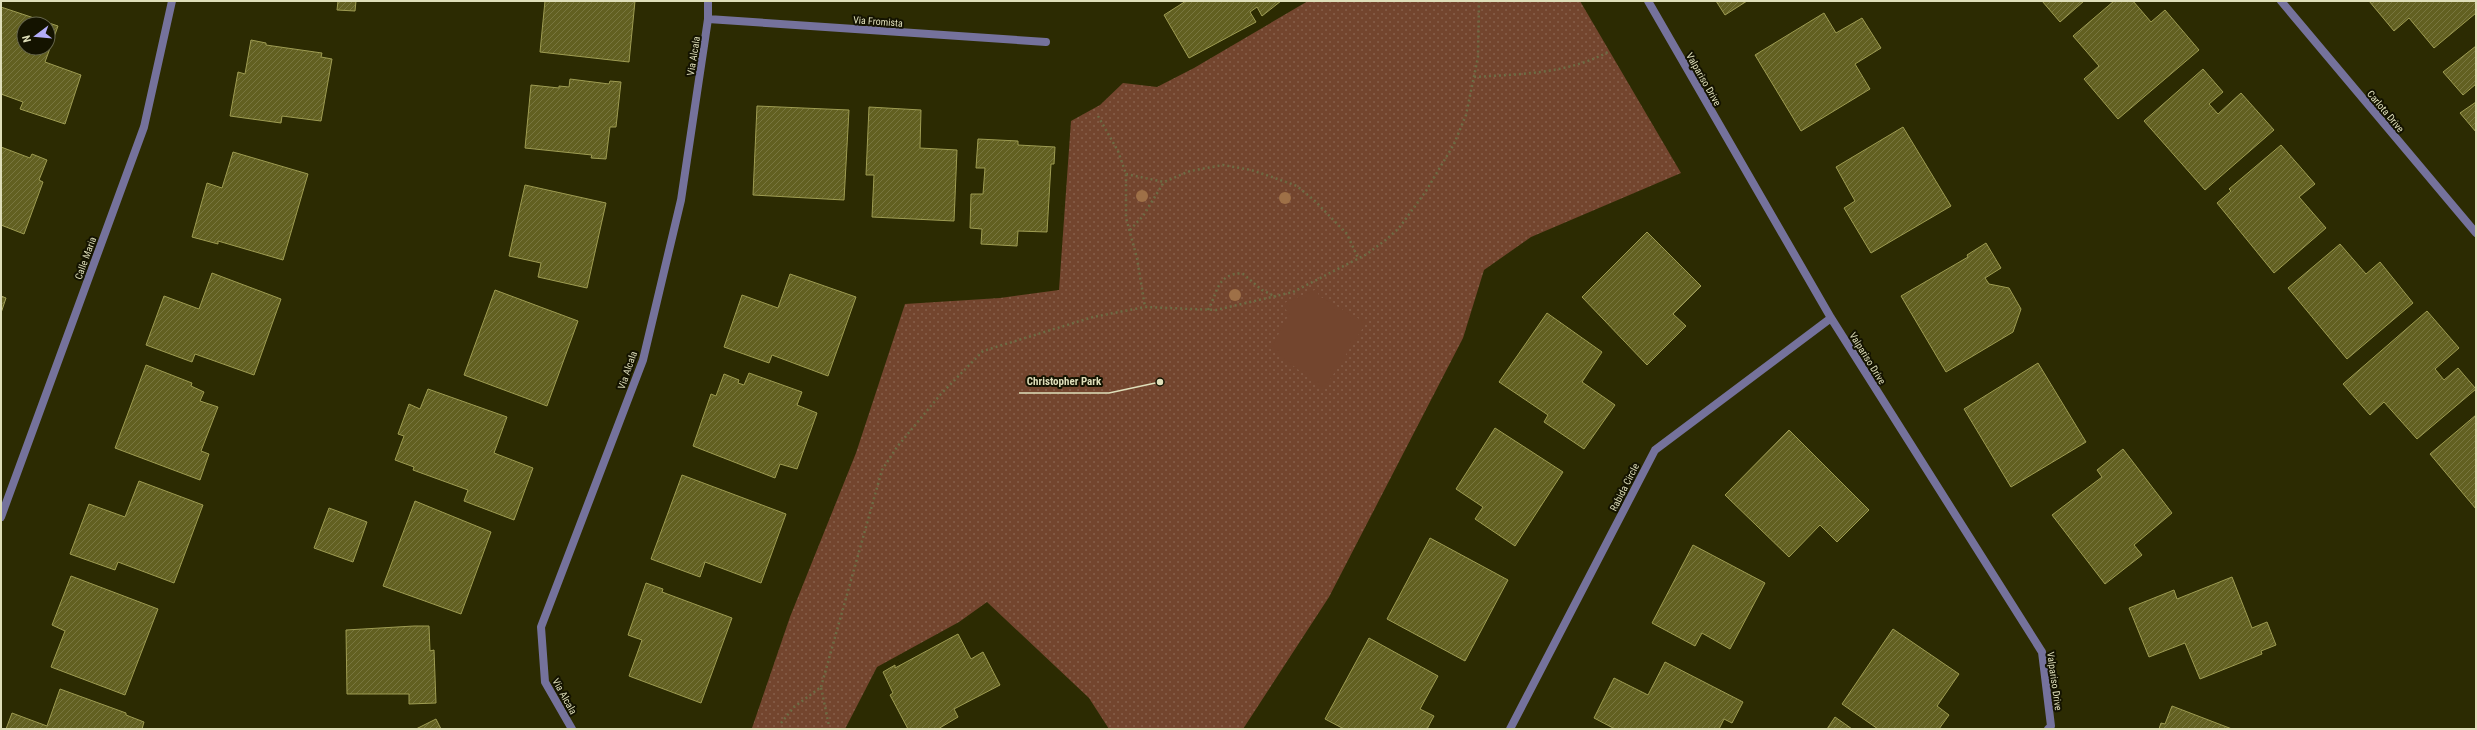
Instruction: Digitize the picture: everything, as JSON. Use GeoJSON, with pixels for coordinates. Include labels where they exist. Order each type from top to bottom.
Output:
{"type":"FeatureCollection","features":[{"type":"Feature","properties":{"kind":"street","name":"Calle Maria"},"geometry":{"type":"LineString","coordinates":[[1,517],[144,127],[172,1]]}},
{"type":"Feature","properties":{"kind":"street","name":"Via Alcala"},"geometry":{"type":"LineString","coordinates":[[572,729],[545,682],[541,627],[643,360],[681,200],[708,19],[708,1]]}},
{"type":"Feature","properties":{"kind":"street","name":"Valpariso Drive"},"geometry":{"type":"LineString","coordinates":[[1648,1],[1831,318],[2042,652],[2051,726],[2048,729]]}},
{"type":"Feature","properties":{"kind":"street","name":"Carlota Drive"},"geometry":{"type":"LineString","coordinates":[[2281,1],[2476,233]]}},
{"type":"Feature","properties":{"kind":"street","name":"Via Fromista"},"geometry":{"type":"LineString","coordinates":[[708,19],[1046,42]]}},
{"type":"Feature","properties":{"kind":"street","name":"Rabida Circle"},"geometry":{"type":"LineString","coordinates":[[1510,729],[1655,450],[1831,318]]}},
{"type":"Feature","properties":{"kind":"path"},"geometry":{"type":"LineString","coordinates":[[829,726],[821,687],[882,470],[897,446],[940,395],[983,352],[1093,317],[1145,307],[1216,310],[1276,297],[1305,287],[1358,258],[1391,235],[1426,191],[1454,144],[1466,115],[1478,57],[1479,1]]}},
{"type":"Feature","properties":{"kind":"path"},"geometry":{"type":"LineString","coordinates":[[1474,77],[1535,73],[1569,67],[1590,61],[1608,52]]}},
{"type":"Feature","properties":{"kind":"path"},"geometry":{"type":"LineString","coordinates":[[1098,116],[1118,151],[1126,174],[1126,218],[1145,307]]}},
{"type":"Feature","properties":{"kind":"path"},"geometry":{"type":"LineString","coordinates":[[1126,174],[1164,182],[1190,171],[1223,165],[1251,170],[1297,186],[1315,201],[1347,234],[1358,258]]}},
{"type":"Feature","properties":{"kind":"path"},"geometry":{"type":"LineString","coordinates":[[1129,231],[1143,216],[1164,182]]}},
{"type":"Feature","properties":{"kind":"path"},"geometry":{"type":"LineString","coordinates":[[1208,310],[1220,282],[1229,274],[1242,273],[1262,290],[1276,297]]}},
{"type":"Feature","properties":{"kind":"path"},"geometry":{"type":"LineString","coordinates":[[781,722],[794,707],[821,687]]}},
{"type":"Feature","properties":{"kind":"shaded area"},"geometry":{"type":"Polygon","coordinates":[[[1308,1],[1580,1],[1681,173],[1531,237],[1484,270],[1463,338],[1329,597],[1243,729],[1109,729],[1089,698],[987,602],[959,622],[877,667],[845,729],[752,728],[790,617],[856,453],[905,304],[1000,298],[1059,290],[1071,121],[1100,105],[1123,83],[1157,87],[1194,68],[1308,1]]]}},
{"type":"Feature","properties":{"kind":"shaded area"},"geometry":{"type":"Polygon","coordinates":[[[1317,289],[1319,296],[1366,323],[1324,389],[1271,349],[1289,314],[1282,304],[1317,289]]]}},
{"type":"Feature","properties":{"kind":"building"},"geometry":{"type":"Polygon","coordinates":[[[338,1],[356,1],[355,11],[337,10],[338,1]]]}},
{"type":"Feature","properties":{"kind":"building"},"geometry":{"type":"Polygon","coordinates":[[[545,1],[635,1],[629,62],[540,52],[545,1]]]}},
{"type":"Feature","properties":{"kind":"building"},"geometry":{"type":"Polygon","coordinates":[[[1186,1],[1281,1],[1262,16],[1257,7],[1250,12],[1256,22],[1189,58],[1164,15],[1186,1]]]}},
{"type":"Feature","properties":{"kind":"building"},"geometry":{"type":"Polygon","coordinates":[[[1716,1],[1747,1],[1725,15],[1716,1]]]}},
{"type":"Feature","properties":{"kind":"building"},"geometry":{"type":"Polygon","coordinates":[[[2042,1],[2084,1],[2060,22],[2042,1]]]}},
{"type":"Feature","properties":{"kind":"building"},"geometry":{"type":"Polygon","coordinates":[[[2114,1],[2133,1],[2151,22],[2165,10],[2199,50],[2118,119],[2084,79],[2099,66],[2073,36],[2114,1]]]}},
{"type":"Feature","properties":{"kind":"building"},"geometry":{"type":"Polygon","coordinates":[[[2369,1],[2476,1],[2476,13],[2434,48],[2409,18],[2394,31],[2369,1]]]}},
{"type":"Feature","properties":{"kind":"building"},"geometry":{"type":"Polygon","coordinates":[[[1,7],[28,16],[16,16],[16,56],[47,56],[45,62],[81,75],[65,124],[20,109],[23,102],[1,94],[1,7]]]}},
{"type":"Feature","properties":{"kind":"building"},"geometry":{"type":"Polygon","coordinates":[[[1824,13],[1836,33],[1862,18],[1881,48],[1855,64],[1870,89],[1801,131],[1755,55],[1824,13]]]}},
{"type":"Feature","properties":{"kind":"building"},"geometry":{"type":"Polygon","coordinates":[[[251,40],[266,43],[266,45],[322,53],[321,57],[332,59],[321,121],[282,116],[281,123],[230,116],[238,72],[245,74],[251,40]]]}},
{"type":"Feature","properties":{"kind":"building"},"geometry":{"type":"Polygon","coordinates":[[[2476,46],[2476,84],[2463,95],[2443,72],[2476,46]]]}},
{"type":"Feature","properties":{"kind":"building"},"geometry":{"type":"Polygon","coordinates":[[[2203,69],[2223,92],[2209,104],[2218,114],[2241,93],[2274,130],[2205,190],[2144,121],[2203,69]]]}},
{"type":"Feature","properties":{"kind":"building"},"geometry":{"type":"Polygon","coordinates":[[[570,79],[609,84],[610,81],[621,82],[616,127],[610,127],[606,159],[591,158],[592,155],[525,148],[531,85],[559,88],[559,86],[569,87],[570,79]]]}},
{"type":"Feature","properties":{"kind":"building"},"geometry":{"type":"Polygon","coordinates":[[[2476,102],[2476,132],[2460,113],[2476,102]]]}},
{"type":"Feature","properties":{"kind":"building"},"geometry":{"type":"Polygon","coordinates":[[[757,106],[849,110],[844,200],[753,195],[757,106]]]}},
{"type":"Feature","properties":{"kind":"building"},"geometry":{"type":"Polygon","coordinates":[[[869,107],[921,110],[920,148],[957,150],[954,221],[872,217],[874,175],[866,175],[869,107]]]}},
{"type":"Feature","properties":{"kind":"building"},"geometry":{"type":"Polygon","coordinates":[[[1903,127],[1951,206],[1871,253],[1844,208],[1855,201],[1836,167],[1903,127]]]}},
{"type":"Feature","properties":{"kind":"building"},"geometry":{"type":"Polygon","coordinates":[[[978,139],[1018,141],[1018,145],[1055,147],[1054,164],[1051,164],[1047,232],[1018,231],[1017,246],[981,244],[982,229],[970,228],[971,194],[983,194],[985,168],[976,168],[978,139]]]}},
{"type":"Feature","properties":{"kind":"building"},"geometry":{"type":"Polygon","coordinates":[[[2281,145],[2315,184],[2299,197],[2326,228],[2274,273],[2217,203],[2231,191],[2229,189],[2281,145]]]}},
{"type":"Feature","properties":{"kind":"building"},"geometry":{"type":"Polygon","coordinates":[[[1,147],[30,158],[32,154],[47,160],[39,180],[43,182],[24,234],[1,225],[1,147]]]}},
{"type":"Feature","properties":{"kind":"building"},"geometry":{"type":"Polygon","coordinates":[[[233,152],[308,174],[283,260],[218,241],[218,244],[192,237],[207,183],[222,188],[233,152]]]}},
{"type":"Feature","properties":{"kind":"building"},"geometry":{"type":"Polygon","coordinates":[[[525,185],[606,203],[587,288],[538,277],[541,263],[509,256],[525,185]]]}},
{"type":"Feature","properties":{"kind":"building"},"geometry":{"type":"Polygon","coordinates":[[[1647,232],[1701,286],[1673,314],[1686,326],[1647,365],[1582,297],[1647,232]]]}},
{"type":"Feature","properties":{"kind":"building"},"geometry":{"type":"Polygon","coordinates":[[[1986,243],[2001,268],[1985,278],[1989,284],[2009,288],[2021,309],[2013,332],[1946,372],[1901,296],[1968,257],[1967,255],[1986,243]]]}},
{"type":"Feature","properties":{"kind":"building"},"geometry":{"type":"Polygon","coordinates":[[[2340,244],[2366,274],[2380,262],[2413,303],[2347,359],[2288,288],[2340,244]]]}},
{"type":"Feature","properties":{"kind":"building"},"geometry":{"type":"Polygon","coordinates":[[[212,273],[281,299],[254,375],[195,354],[192,362],[146,345],[164,296],[199,309],[212,273]]]}},
{"type":"Feature","properties":{"kind":"building"},"geometry":{"type":"Polygon","coordinates":[[[790,274],[856,297],[828,376],[772,355],[769,363],[724,347],[742,295],[778,308],[790,274]]]}},
{"type":"Feature","properties":{"kind":"building"},"geometry":{"type":"Polygon","coordinates":[[[495,290],[578,321],[547,406],[464,375],[495,290]]]}},
{"type":"Feature","properties":{"kind":"building"},"geometry":{"type":"Polygon","coordinates":[[[1,296],[6,298],[1,313],[1,296]]]}},
{"type":"Feature","properties":{"kind":"building"},"geometry":{"type":"Polygon","coordinates":[[[2427,311],[2459,348],[2435,369],[2444,380],[2458,368],[2476,389],[2417,439],[2384,402],[2370,415],[2343,384],[2427,311]]]}},
{"type":"Feature","properties":{"kind":"building"},"geometry":{"type":"Polygon","coordinates":[[[1547,313],[1602,352],[1582,382],[1615,405],[1584,449],[1544,422],[1548,415],[1499,382],[1547,313]]]}},
{"type":"Feature","properties":{"kind":"building"},"geometry":{"type":"Polygon","coordinates":[[[2038,363],[2086,442],[2011,487],[1964,409],[2038,363]]]}},
{"type":"Feature","properties":{"kind":"building"},"geometry":{"type":"Polygon","coordinates":[[[146,365],[192,383],[191,386],[204,392],[200,401],[218,407],[201,451],[209,454],[200,480],[115,448],[146,365]]]}},
{"type":"Feature","properties":{"kind":"building"},"geometry":{"type":"Polygon","coordinates":[[[749,373],[802,392],[797,405],[817,413],[797,469],[780,464],[775,478],[693,446],[711,394],[716,396],[724,374],[739,380],[738,383],[744,385],[749,373]]]}},
{"type":"Feature","properties":{"kind":"building"},"geometry":{"type":"Polygon","coordinates":[[[428,389],[507,417],[494,453],[533,468],[514,520],[464,501],[468,490],[413,470],[414,467],[395,460],[404,436],[398,434],[409,404],[420,409],[428,389]]]}},
{"type":"Feature","properties":{"kind":"building"},"geometry":{"type":"Polygon","coordinates":[[[2476,415],[2476,509],[2430,454],[2476,415]]]}},
{"type":"Feature","properties":{"kind":"building"},"geometry":{"type":"Polygon","coordinates":[[[1495,428],[1563,472],[1515,546],[1475,519],[1483,507],[1456,489],[1495,428]]]}},
{"type":"Feature","properties":{"kind":"building"},"geometry":{"type":"Polygon","coordinates":[[[1789,430],[1869,510],[1837,542],[1820,525],[1789,557],[1725,495],[1789,430]]]}},
{"type":"Feature","properties":{"kind":"building"},"geometry":{"type":"Polygon","coordinates":[[[2123,449],[2172,513],[2134,545],[2142,555],[2105,584],[2052,515],[2102,477],[2097,470],[2123,449]]]}},
{"type":"Feature","properties":{"kind":"building"},"geometry":{"type":"Polygon","coordinates":[[[682,475],[786,514],[761,583],[705,562],[700,577],[651,559],[682,475]]]}},
{"type":"Feature","properties":{"kind":"building"},"geometry":{"type":"Polygon","coordinates":[[[139,481],[203,505],[174,583],[118,562],[115,570],[70,554],[89,504],[125,517],[139,481]]]}},
{"type":"Feature","properties":{"kind":"building"},"geometry":{"type":"Polygon","coordinates":[[[415,501],[491,532],[461,614],[383,586],[415,501]]]}},
{"type":"Feature","properties":{"kind":"building"},"geometry":{"type":"Polygon","coordinates":[[[329,508],[367,522],[353,562],[314,548],[329,508]]]}},
{"type":"Feature","properties":{"kind":"building"},"geometry":{"type":"Polygon","coordinates":[[[1430,538],[1508,580],[1465,661],[1387,619],[1430,538]]]}},
{"type":"Feature","properties":{"kind":"building"},"geometry":{"type":"Polygon","coordinates":[[[1693,545],[1765,583],[1730,649],[1702,633],[1695,646],[1652,623],[1693,545]]]}},
{"type":"Feature","properties":{"kind":"building"},"geometry":{"type":"Polygon","coordinates":[[[71,576],[158,609],[125,695],[51,667],[65,631],[52,625],[71,576]]]}},
{"type":"Feature","properties":{"kind":"building"},"geometry":{"type":"Polygon","coordinates":[[[2232,577],[2252,628],[2267,622],[2276,645],[2261,651],[2262,654],[2200,679],[2185,643],[2149,657],[2129,608],[2174,590],[2177,599],[2232,577]]]}},
{"type":"Feature","properties":{"kind":"building"},"geometry":{"type":"Polygon","coordinates":[[[646,583],[663,589],[662,592],[732,618],[701,703],[629,676],[642,640],[628,635],[646,583]]]}},
{"type":"Feature","properties":{"kind":"building"},"geometry":{"type":"Polygon","coordinates":[[[429,626],[430,651],[434,650],[436,703],[409,704],[409,694],[347,694],[346,630],[429,626]]]}},
{"type":"Feature","properties":{"kind":"building"},"geometry":{"type":"Polygon","coordinates":[[[1893,629],[1959,674],[1937,706],[1949,715],[1939,729],[1878,729],[1842,704],[1893,629]]]}},
{"type":"Feature","properties":{"kind":"building"},"geometry":{"type":"Polygon","coordinates":[[[958,634],[971,659],[983,652],[1000,685],[954,709],[958,717],[938,729],[908,729],[890,695],[893,693],[883,672],[895,665],[895,668],[958,634]]]}},
{"type":"Feature","properties":{"kind":"building"},"geometry":{"type":"Polygon","coordinates":[[[1369,638],[1438,676],[1420,709],[1434,716],[1427,729],[1344,729],[1325,719],[1369,638]]]}},
{"type":"Feature","properties":{"kind":"building"},"geometry":{"type":"Polygon","coordinates":[[[1665,662],[1743,702],[1732,723],[1724,719],[1719,729],[1615,729],[1594,718],[1614,678],[1648,695],[1665,662]]]}},
{"type":"Feature","properties":{"kind":"building"},"geometry":{"type":"Polygon","coordinates":[[[60,689],[126,713],[126,715],[144,722],[142,729],[6,729],[12,713],[47,726],[60,689]]]}},
{"type":"Feature","properties":{"kind":"building"},"geometry":{"type":"Polygon","coordinates":[[[2172,706],[2232,729],[2159,729],[2161,723],[2165,724],[2172,706]]]}},
{"type":"Feature","properties":{"kind":"building"},"geometry":{"type":"Polygon","coordinates":[[[1835,717],[1852,729],[1827,729],[1835,717]]]}},
{"type":"Feature","properties":{"kind":"building"},"geometry":{"type":"Polygon","coordinates":[[[436,719],[441,729],[416,729],[436,719]]]}},
{"type":"Feature","properties":{"kind":"place","name":"Christopher Park"},"geometry":{"type":"Point","coordinates":[1160,382]}}]}
